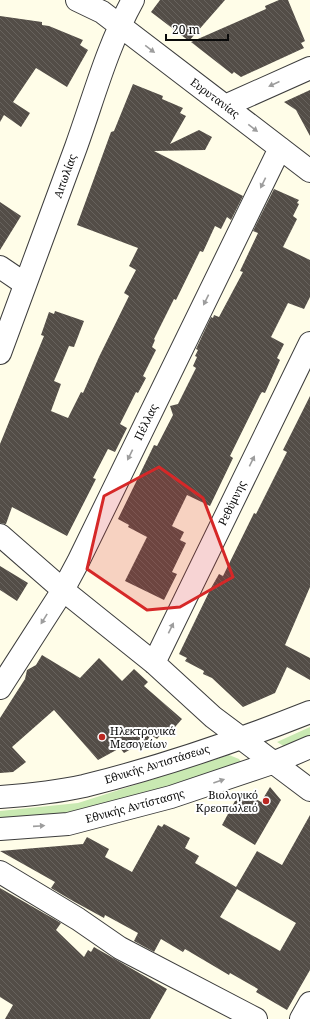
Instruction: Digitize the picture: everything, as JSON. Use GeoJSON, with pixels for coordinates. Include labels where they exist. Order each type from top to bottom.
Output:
{"type":"FeatureCollection","features":[{"type":"Feature","properties":{"kind":"street","name":"Ευρυτανίας"},"geometry":{"type":"LineString","coordinates":[[77,0],[102,12],[310,171]]}},
{"type":"Feature","properties":{"kind":"street","name":"Αιτωλίας"},"geometry":{"type":"LineString","coordinates":[[0,353],[119,25],[133,0]]}},
{"type":"Feature","properties":{"kind":"street"},"geometry":{"type":"LineString","coordinates":[[225,106],[310,68]]}},
{"type":"Feature","properties":{"kind":"street","name":"Πέλλας"},"geometry":{"type":"LineString","coordinates":[[0,688],[63,590],[280,148]]}},
{"type":"Feature","properties":{"kind":"street"},"geometry":{"type":"LineString","coordinates":[[0,267],[25,284]]}},
{"type":"Feature","properties":{"kind":"street","name":"Ρεθύμνης"},"geometry":{"type":"LineString","coordinates":[[154,663],[310,343]]}},
{"type":"Feature","properties":{"kind":"street"},"geometry":{"type":"LineString","coordinates":[[0,535],[63,590],[154,663],[213,717],[275,762],[310,790]]}},
{"type":"Feature","properties":{"kind":"street","name":"Εθνικής Αντιστάσεως"},"geometry":{"type":"LineString","coordinates":[[0,797],[44,793],[84,786],[242,739],[310,712]]}},
{"type":"Feature","properties":{"kind":"street","name":"Εθνικής Αντίστασης"},"geometry":{"type":"LineString","coordinates":[[0,829],[68,824],[171,797],[275,762],[310,747]]}},
{"type":"Feature","properties":{"kind":"street"},"geometry":{"type":"LineString","coordinates":[[0,872],[78,919],[120,948],[256,1019]]}},
{"type":"Feature","properties":{"kind":"street"},"geometry":{"type":"LineString","coordinates":[[301,1019],[310,1003]]}},
{"type":"Feature","properties":{"kind":"highlighted area"},"geometry":{"type":"Polygon","coordinates":[[[159,467],[203,498],[233,577],[180,607],[147,610],[87,569],[104,496],[159,467]]]}},
{"type":"Feature","properties":{"kind":"green space"},"geometry":{"type":"Polygon","coordinates":[[[310,727],[310,740],[287,748],[277,742],[310,727]]]}},
{"type":"Feature","properties":{"kind":"green space"},"geometry":{"type":"Polygon","coordinates":[[[229,755],[239,759],[242,763],[241,767],[70,817],[0,822],[0,811],[78,803],[229,755]]]}},
{"type":"Feature","properties":{"kind":"building"},"geometry":{"type":"Polygon","coordinates":[[[160,0],[225,0],[189,41],[151,12],[160,0]]]}},
{"type":"Feature","properties":{"kind":"building"},"geometry":{"type":"Polygon","coordinates":[[[279,0],[288,0],[305,41],[301,43],[304,48],[241,77],[234,72],[232,74],[191,42],[266,9],[265,6],[279,0]]]}},
{"type":"Feature","properties":{"kind":"building"},"geometry":{"type":"Polygon","coordinates":[[[0,16],[42,22],[42,25],[49,26],[83,40],[80,45],[88,50],[67,87],[36,68],[13,102],[30,113],[21,127],[4,115],[0,122],[0,16]]]}},
{"type":"Feature","properties":{"kind":"building"},"geometry":{"type":"Polygon","coordinates":[[[133,84],[163,96],[162,99],[183,108],[180,113],[186,116],[170,144],[199,130],[212,137],[205,150],[154,151],[243,196],[231,220],[227,217],[221,229],[215,226],[203,252],[200,251],[176,300],[174,299],[154,339],[155,340],[152,347],[156,350],[143,376],[146,378],[138,393],[136,392],[120,424],[127,428],[115,452],[108,449],[93,478],[96,479],[67,536],[12,507],[6,524],[0,523],[0,444],[44,336],[41,335],[49,312],[54,314],[55,311],[84,321],[74,347],[69,346],[54,381],[61,384],[51,411],[68,418],[81,392],[83,393],[129,296],[124,293],[136,270],[129,266],[138,248],[77,225],[111,132],[114,131],[133,84]]]}},
{"type":"Feature","properties":{"kind":"building"},"geometry":{"type":"Polygon","coordinates":[[[310,90],[310,136],[296,110],[284,102],[310,90]]]}},
{"type":"Feature","properties":{"kind":"building"},"geometry":{"type":"Polygon","coordinates":[[[274,189],[299,200],[297,203],[299,204],[293,216],[297,219],[283,247],[310,260],[310,297],[304,309],[288,303],[271,337],[284,344],[277,358],[280,360],[265,393],[262,392],[260,395],[230,456],[233,458],[210,506],[187,495],[172,526],[184,532],[180,540],[186,543],[172,572],[177,574],[164,600],[125,581],[147,537],[128,527],[129,525],[118,519],[154,445],[157,446],[173,415],[170,406],[178,404],[196,368],[193,366],[197,357],[195,356],[198,350],[196,349],[211,317],[213,318],[214,315],[219,317],[243,272],[240,271],[258,233],[253,231],[274,189]]]}},
{"type":"Feature","properties":{"kind":"building"},"geometry":{"type":"Polygon","coordinates":[[[0,202],[21,216],[0,250],[0,202]]]}},
{"type":"Feature","properties":{"kind":"building"},"geometry":{"type":"Polygon","coordinates":[[[310,396],[310,587],[285,645],[310,658],[310,680],[287,667],[275,693],[243,707],[212,678],[203,674],[204,671],[185,661],[187,658],[179,654],[211,588],[219,574],[223,576],[254,513],[256,514],[287,452],[283,450],[310,396]]]}},
{"type":"Feature","properties":{"kind":"building"},"geometry":{"type":"Polygon","coordinates":[[[0,566],[28,583],[17,601],[0,590],[0,566]]]}},
{"type":"Feature","properties":{"kind":"building"},"geometry":{"type":"Polygon","coordinates":[[[42,655],[80,678],[99,658],[122,681],[134,669],[148,682],[144,686],[182,719],[168,735],[163,732],[157,739],[151,735],[146,742],[141,738],[131,749],[124,753],[120,748],[98,760],[54,710],[12,747],[26,762],[13,772],[0,773],[0,718],[25,679],[27,670],[36,665],[42,655]]]}},
{"type":"Feature","properties":{"kind":"building"},"geometry":{"type":"Polygon","coordinates":[[[270,787],[281,800],[255,845],[222,825],[235,801],[251,796],[261,802],[270,787]]]}},
{"type":"Feature","properties":{"kind":"building"},"geometry":{"type":"Polygon","coordinates":[[[310,815],[310,970],[287,1010],[256,992],[258,989],[230,973],[229,975],[185,949],[183,952],[161,939],[154,952],[134,941],[138,933],[105,915],[104,918],[51,888],[55,882],[0,851],[83,844],[87,837],[109,849],[105,857],[132,872],[158,825],[162,827],[164,824],[190,838],[185,848],[199,856],[195,863],[236,887],[257,851],[282,865],[310,815]],[[237,889],[220,917],[280,951],[296,923],[237,889]]]}},
{"type":"Feature","properties":{"kind":"building"},"geometry":{"type":"Polygon","coordinates":[[[0,888],[61,923],[56,930],[84,957],[88,950],[91,952],[94,947],[167,989],[150,1019],[5,1019],[13,1005],[0,997],[0,888]]]}},
{"type":"Feature","properties":{"kind":"place","name":"Ηλεκτρονικά Μεσογείων"},"geometry":{"type":"Point","coordinates":[102,737]}},
{"type":"Feature","properties":{"kind":"place","name":"Βιολογικό Κρεοπωλειό"},"geometry":{"type":"Point","coordinates":[266,801]}}]}
